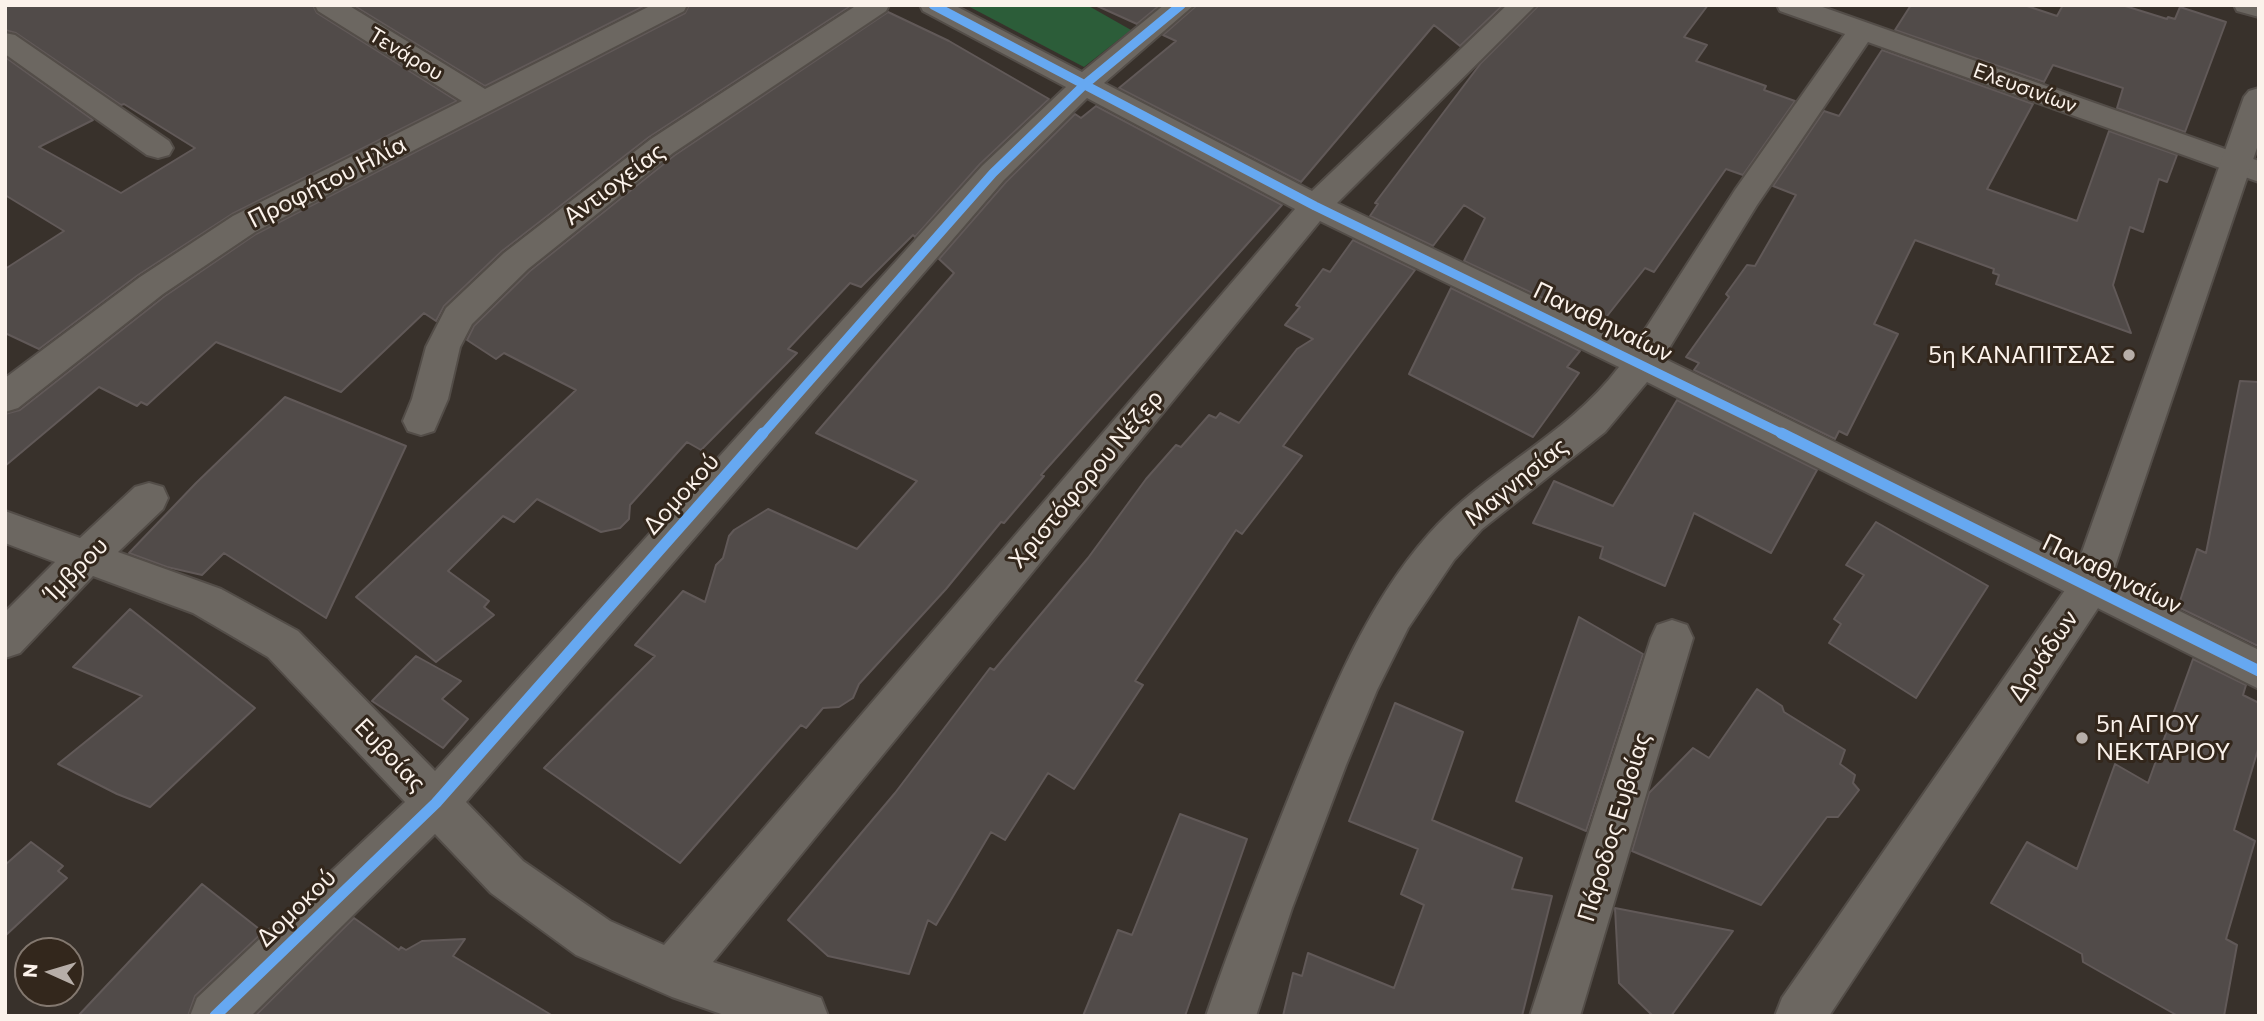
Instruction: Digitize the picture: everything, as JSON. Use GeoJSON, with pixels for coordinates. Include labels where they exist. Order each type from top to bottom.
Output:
{"type":"FeatureCollection","features":[{"type":"Feature","properties":{"kind":"street"},"geometry":{"type":"LineString","coordinates":[[338,12],[378,5]]}},
{"type":"Feature","properties":{"kind":"street","name":"Προφήτου Ηλία"},"geometry":{"type":"LineString","coordinates":[[7,395],[142,290],[189,257],[244,224],[674,5]]}},
{"type":"Feature","properties":{"kind":"street","name":"Αντιοχείας"},"geometry":{"type":"LineString","coordinates":[[421,422],[430,399],[443,346],[458,317],[516,261],[662,146],[876,5]]}},
{"type":"Feature","properties":{"kind":"street","name":"Παναθηναίων"},"geometry":{"type":"LineString","coordinates":[[933,5],[1315,206],[1641,363],[2259,671]]}},
{"type":"Feature","properties":{"kind":"street","name":"Δομοκού"},"geometry":{"type":"LineString","coordinates":[[215,1016],[436,803],[993,173],[1083,86],[1181,5]]}},
{"type":"Feature","properties":{"kind":"street","name":"Χριστόφορου Νέζερ"},"geometry":{"type":"LineString","coordinates":[[672,973],[1315,206],[1522,5]]}},
{"type":"Feature","properties":{"kind":"street","name":"Ελευσινίων"},"geometry":{"type":"LineString","coordinates":[[1790,5],[2248,168]]}},
{"type":"Feature","properties":{"kind":"street"},"geometry":{"type":"LineString","coordinates":[[2247,5],[2259,9]]}},
{"type":"Feature","properties":{"kind":"street","name":"Τενάρου"},"geometry":{"type":"LineString","coordinates":[[338,12],[485,102]]}},
{"type":"Feature","properties":{"kind":"street","name":"Μαγνησίας"},"geometry":{"type":"LineString","coordinates":[[1231,1016],[1258,933],[1329,754],[1377,644],[1425,566],[1469,516],[1562,446],[1606,408],[1641,363],[1759,176],[1862,30]]}},
{"type":"Feature","properties":{"kind":"street"},"geometry":{"type":"LineString","coordinates":[[5,41],[159,148]]}},
{"type":"Feature","properties":{"kind":"street","name":"Δρυάδων"},"geometry":{"type":"LineString","coordinates":[[1800,1016],[2090,587],[2248,168],[2259,97]]}},
{"type":"Feature","properties":{"kind":"street","name":"Ίμβρου"},"geometry":{"type":"LineString","coordinates":[[5,640],[85,558],[149,498]]}},
{"type":"Feature","properties":{"kind":"street","name":"Ευβοίας"},"geometry":{"type":"LineString","coordinates":[[5,527],[207,601],[282,644],[507,877],[593,938],[672,973],[803,1016]]}},
{"type":"Feature","properties":{"kind":"street","name":"Πάροδος Ευβοίας"},"geometry":{"type":"LineString","coordinates":[[1555,1016],[1672,638]]}},
{"type":"Feature","properties":{"kind":"green space"},"geometry":{"type":"Polygon","coordinates":[[[966,5],[1087,5],[1131,30],[1084,67],[966,5]]]}},
{"type":"Feature","properties":{"kind":"building"},"geometry":{"type":"Polygon","coordinates":[[[5,5],[313,5],[317,13],[457,101],[232,214],[138,275],[39,349],[5,333],[5,269],[64,231],[5,195],[5,57],[93,120],[39,147],[121,193],[195,148],[124,104],[121,105],[16,33],[5,30],[5,5]]]}},
{"type":"Feature","properties":{"kind":"building"},"geometry":{"type":"Polygon","coordinates":[[[353,5],[646,5],[485,86],[353,5]]]}},
{"type":"Feature","properties":{"kind":"building"},"geometry":{"type":"Polygon","coordinates":[[[689,5],[852,5],[649,137],[502,251],[444,306],[436,321],[424,313],[341,392],[216,342],[147,405],[141,402],[137,406],[99,387],[5,466],[5,414],[20,410],[165,296],[256,234],[685,13],[689,5]]]}},
{"type":"Feature","properties":{"kind":"building"},"geometry":{"type":"Polygon","coordinates":[[[1095,5],[1160,5],[1137,24],[1095,5]]]}},
{"type":"Feature","properties":{"kind":"building"},"geometry":{"type":"Polygon","coordinates":[[[1197,5],[1503,5],[1460,46],[1434,25],[1301,182],[1119,88],[1176,41],[1163,35],[1197,5]]]}},
{"type":"Feature","properties":{"kind":"building"},"geometry":{"type":"Polygon","coordinates":[[[1539,5],[1708,5],[1684,37],[1707,45],[1696,61],[1766,86],[1764,90],[1795,101],[1743,175],[1726,169],[1654,272],[1645,268],[1600,325],[1464,261],[1485,218],[1464,205],[1433,246],[1370,216],[1378,204],[1375,203],[1481,63],[1539,5]]]}},
{"type":"Feature","properties":{"kind":"building"},"geometry":{"type":"Polygon","coordinates":[[[1911,5],[2024,5],[2057,16],[2063,5],[2122,5],[2167,19],[2175,19],[2180,7],[2226,22],[2185,132],[2117,108],[2123,88],[2053,65],[2044,82],[1895,30],[1911,5]]]}},
{"type":"Feature","properties":{"kind":"building"},"geometry":{"type":"Polygon","coordinates":[[[888,12],[949,41],[1049,99],[980,164],[915,237],[913,235],[861,287],[850,283],[788,349],[797,353],[701,450],[687,442],[630,505],[629,519],[620,528],[601,532],[537,499],[514,522],[503,516],[448,571],[489,601],[484,607],[494,615],[436,662],[356,597],[576,390],[504,353],[496,359],[467,340],[474,326],[530,271],[675,155],[888,12]]]}},
{"type":"Feature","properties":{"kind":"building"},"geometry":{"type":"Polygon","coordinates":[[[1882,50],[2033,104],[1987,189],[2077,221],[2109,131],[2177,155],[2167,182],[2159,179],[2143,232],[2130,227],[2113,285],[2131,333],[1996,284],[1999,275],[1993,273],[1994,269],[1915,240],[1874,324],[1898,334],[1847,435],[1839,431],[1835,439],[1694,370],[1699,363],[1686,357],[1729,297],[1726,294],[1747,265],[1755,266],[1796,195],[1773,186],[1824,111],[1839,116],[1882,50]]]}},
{"type":"Feature","properties":{"kind":"building"},"geometry":{"type":"Polygon","coordinates":[[[1096,106],[1282,205],[1041,475],[1044,476],[1004,523],[1001,522],[946,589],[859,684],[853,698],[839,707],[823,708],[806,728],[801,725],[680,863],[544,768],[655,656],[635,645],[683,591],[705,602],[716,565],[723,558],[729,536],[734,530],[768,509],[857,549],[917,481],[816,433],[954,273],[939,259],[1006,182],[1075,114],[1081,118],[1096,106]]]}},
{"type":"Feature","properties":{"kind":"building"},"geometry":{"type":"Polygon","coordinates":[[[1353,240],[1415,270],[1283,446],[1302,456],[1242,534],[1236,530],[1135,681],[1143,685],[1074,789],[1048,773],[1005,840],[991,832],[936,925],[928,920],[909,974],[828,956],[788,920],[895,793],[990,668],[994,670],[1088,558],[1146,479],[1176,445],[1181,447],[1209,415],[1216,418],[1220,413],[1239,423],[1297,349],[1313,339],[1285,325],[1300,307],[1296,305],[1323,269],[1330,272],[1353,240]]]}},
{"type":"Feature","properties":{"kind":"building"},"geometry":{"type":"Polygon","coordinates":[[[1451,288],[1580,351],[1567,367],[1579,373],[1533,437],[1409,374],[1451,288]]]}},
{"type":"Feature","properties":{"kind":"building"},"geometry":{"type":"Polygon","coordinates":[[[2240,381],[2259,382],[2258,646],[2178,607],[2197,549],[2206,553],[2240,381]]]}},
{"type":"Feature","properties":{"kind":"building"},"geometry":{"type":"Polygon","coordinates":[[[285,397],[406,446],[326,618],[224,553],[202,575],[167,567],[129,553],[196,483],[285,397]]]}},
{"type":"Feature","properties":{"kind":"building"},"geometry":{"type":"Polygon","coordinates":[[[1677,400],[1817,470],[1771,553],[1694,513],[1665,586],[1600,558],[1603,547],[1533,523],[1554,481],[1613,506],[1677,400]]]}},
{"type":"Feature","properties":{"kind":"building"},"geometry":{"type":"Polygon","coordinates":[[[1876,522],[1988,586],[1916,698],[1829,643],[1841,624],[1834,619],[1864,575],[1846,565],[1876,522]]]}},
{"type":"Feature","properties":{"kind":"building"},"geometry":{"type":"Polygon","coordinates":[[[130,609],[255,708],[150,807],[117,794],[58,764],[142,696],[73,667],[130,609]]]}},
{"type":"Feature","properties":{"kind":"building"},"geometry":{"type":"Polygon","coordinates":[[[1579,617],[1643,654],[1586,831],[1516,801],[1579,617]]]}},
{"type":"Feature","properties":{"kind":"building"},"geometry":{"type":"Polygon","coordinates":[[[416,656],[461,681],[442,699],[468,719],[443,748],[372,701],[416,656]]]}},
{"type":"Feature","properties":{"kind":"building"},"geometry":{"type":"Polygon","coordinates":[[[2193,659],[2246,685],[2243,695],[2259,703],[2259,746],[2234,830],[2255,841],[2226,939],[2237,945],[2224,1016],[2178,1016],[2083,962],[2082,954],[1991,903],[2027,842],[2077,869],[2115,764],[2148,783],[2193,659]]]}},
{"type":"Feature","properties":{"kind":"building"},"geometry":{"type":"Polygon","coordinates":[[[1757,689],[1782,706],[1784,712],[1845,750],[1840,764],[1855,775],[1853,783],[1859,790],[1838,817],[1827,817],[1761,905],[1632,851],[1649,793],[1693,748],[1709,758],[1757,689]]]}},
{"type":"Feature","properties":{"kind":"building"},"geometry":{"type":"Polygon","coordinates":[[[1395,703],[1463,732],[1432,820],[1522,858],[1512,889],[1552,896],[1522,1016],[1283,1016],[1293,973],[1302,976],[1308,953],[1394,988],[1424,905],[1401,894],[1418,849],[1349,821],[1395,703]]]}},
{"type":"Feature","properties":{"kind":"building"},"geometry":{"type":"Polygon","coordinates":[[[1180,814],[1247,839],[1185,1016],[1083,1016],[1118,930],[1132,935],[1180,814]]]}},
{"type":"Feature","properties":{"kind":"building"},"geometry":{"type":"Polygon","coordinates":[[[31,842],[63,866],[58,871],[67,878],[5,936],[5,865],[31,842]]]}},
{"type":"Feature","properties":{"kind":"building"},"geometry":{"type":"Polygon","coordinates":[[[202,884],[263,932],[195,996],[188,1016],[78,1016],[202,884]]]}},
{"type":"Feature","properties":{"kind":"building"},"geometry":{"type":"Polygon","coordinates":[[[1615,908],[1733,931],[1671,1016],[1653,1016],[1619,983],[1615,908]]]}},
{"type":"Feature","properties":{"kind":"building"},"geometry":{"type":"Polygon","coordinates":[[[354,918],[399,950],[401,947],[406,950],[422,941],[465,939],[453,956],[553,1016],[255,1016],[354,918]]]}},
{"type":"Feature","properties":{"kind":"cycle path"},"geometry":{"type":"LineString","coordinates":[[933,5],[1315,206],[1641,363],[2259,671]]}},
{"type":"Feature","properties":{"kind":"cycle path"},"geometry":{"type":"LineString","coordinates":[[215,1016],[436,803],[993,173],[1083,86],[1181,5]]}},
{"type":"Feature","properties":{"kind":"place","name":"5η ΚΑΝΑΠΙΤΣΑΣ"},"geometry":{"type":"Point","coordinates":[2129,355]}},
{"type":"Feature","properties":{"kind":"place","name":"5η ΑΓΙΟΥ ΝΕΚΤΑΡΙΟΥ"},"geometry":{"type":"Point","coordinates":[2082,738]}}]}
